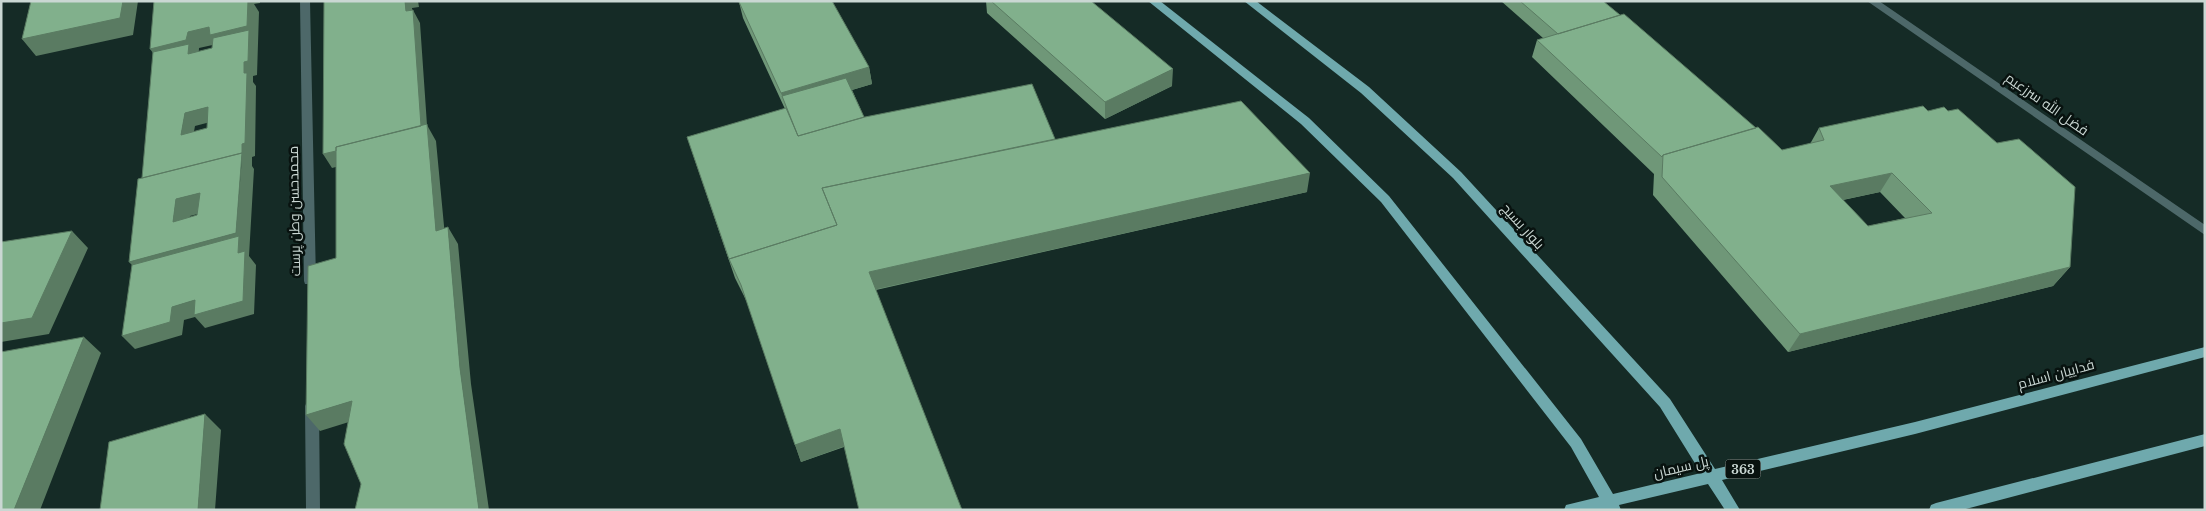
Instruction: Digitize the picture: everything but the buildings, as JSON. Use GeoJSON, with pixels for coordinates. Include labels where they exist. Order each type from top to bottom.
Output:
{"type":"FeatureCollection","features":[{"type":"Feature","properties":{"kind":"main road"},"geometry":{"type":"LineString","coordinates":[[1153,1],[1228,58],[1305,121],[1385,200],[1576,443],[1614,510]]}},
{"type":"Feature","properties":{"kind":"main road","name":"بلوار بسیج"},"geometry":{"type":"LineString","coordinates":[[1249,1],[1365,90],[1457,175],[1665,403],[1733,510]]}},
{"type":"Feature","properties":{"kind":"main road","name":"فداییان اسلام"},"geometry":{"type":"LineString","coordinates":[[1916,428],[2205,352]]}},
{"type":"Feature","properties":{"kind":"main road","name":"پل سیمان"},"geometry":{"type":"LineString","coordinates":[[1571,510],[1916,428]]}},
{"type":"Feature","properties":{"kind":"main road"},"geometry":{"type":"LineString","coordinates":[[1936,510],[2205,440]]}},
{"type":"Feature","properties":{"kind":"street","name":"محمدحسن وطن پرست"},"geometry":{"type":"LineString","coordinates":[[305,1],[310,290]]}},
{"type":"Feature","properties":{"kind":"street","name":"فضل الله سرزعیم"},"geometry":{"type":"LineString","coordinates":[[1872,1],[2205,231]]}},
{"type":"Feature","properties":{"kind":"street"},"geometry":{"type":"LineString","coordinates":[[311,390],[313,510]]}}]}
